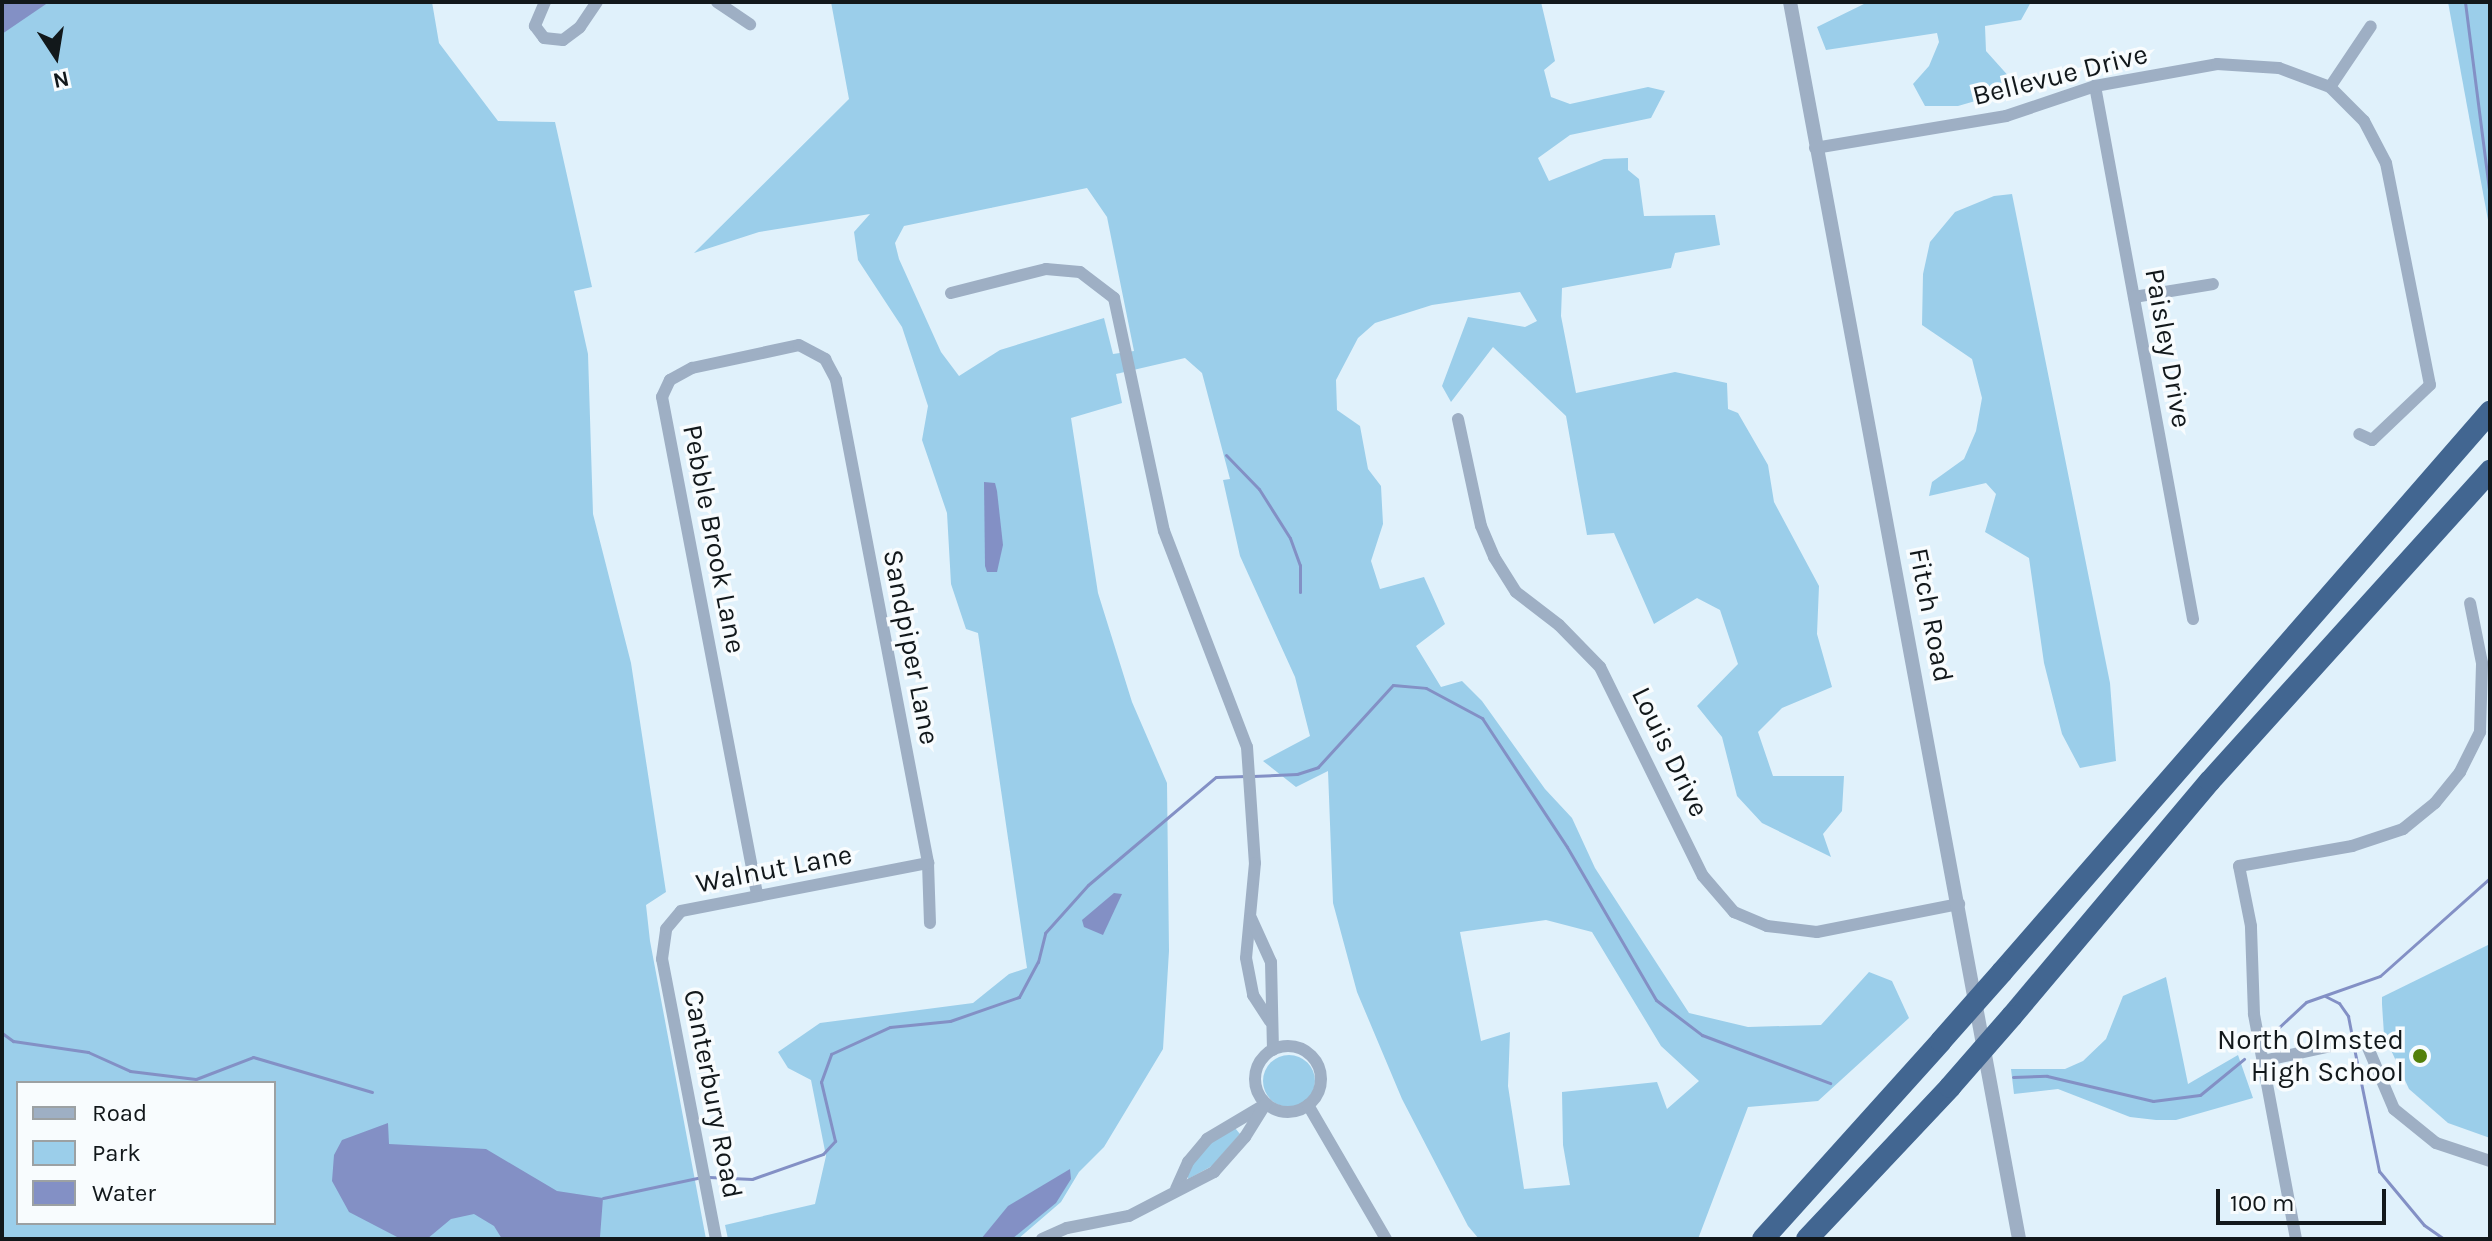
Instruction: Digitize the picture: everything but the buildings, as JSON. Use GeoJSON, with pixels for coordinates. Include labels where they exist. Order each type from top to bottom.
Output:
{"type":"FeatureCollection","features":[{"type":"Feature","properties":{"kind":"highway"},"geometry":{"type":"LineString","coordinates":[[1763,1239],[2002,972],[2490,412]]}},
{"type":"Feature","properties":{"kind":"highway"},"geometry":{"type":"LineString","coordinates":[[1807,1239],[1950,1087],[2210,781],[2490,471]]}},
{"type":"Feature","properties":{"kind":"street"},"geometry":{"type":"LineString","coordinates":[[545,2],[535,26],[544,38],[563,40],[580,27],[597,2]]}},
{"type":"Feature","properties":{"kind":"street"},"geometry":{"type":"LineString","coordinates":[[717,2],[750,24]]}},
{"type":"Feature","properties":{"kind":"street","name":"Fitch Road"},"geometry":{"type":"LineString","coordinates":[[1790,2],[2019,1239]]}},
{"type":"Feature","properties":{"kind":"street"},"geometry":{"type":"LineString","coordinates":[[2330,87],[2371,26]]}},
{"type":"Feature","properties":{"kind":"street","name":"Bellevue Drive"},"geometry":{"type":"LineString","coordinates":[[1815,148],[2006,116],[2095,86],[2217,64],[2279,68],[2330,87],[2364,121],[2386,163],[2430,385],[2372,440],[2359,434]]}},
{"type":"Feature","properties":{"kind":"street","name":"Paisley Drive"},"geometry":{"type":"LineString","coordinates":[[2095,86],[2193,619]]}},
{"type":"Feature","properties":{"kind":"street"},"geometry":{"type":"LineString","coordinates":[[951,293],[1046,269],[1080,272],[1114,298],[1164,531],[1247,747],[1255,863],[1246,958],[1253,995],[1270,1021]]}},
{"type":"Feature","properties":{"kind":"street"},"geometry":{"type":"LineString","coordinates":[[2134,297],[2213,284]]}},
{"type":"Feature","properties":{"kind":"street","name":"Pebble Brook Lane"},"geometry":{"type":"LineString","coordinates":[[757,894],[662,397],[670,380],[692,368],[799,345],[825,359],[836,380]]}},
{"type":"Feature","properties":{"kind":"street","name":"Sandpiper Lane"},"geometry":{"type":"LineString","coordinates":[[836,380],[928,863],[930,923]]}},
{"type":"Feature","properties":{"kind":"street","name":"Louis Drive"},"geometry":{"type":"LineString","coordinates":[[1458,419],[1481,526],[1494,557],[1516,592],[1559,625],[1600,667],[1703,876],[1734,912],[1767,926],[1817,932],[1959,904]]}},
{"type":"Feature","properties":{"kind":"street"},"geometry":{"type":"LineString","coordinates":[[2296,1239],[2254,1014],[2251,926],[2239,866],[2352,846],[2403,829],[2435,803],[2460,772],[2480,732],[2482,663],[2470,603]]}},
{"type":"Feature","properties":{"kind":"street","name":"Walnut Lane"},"geometry":{"type":"LineString","coordinates":[[662,959],[666,929],[681,911],[928,863]]}},
{"type":"Feature","properties":{"kind":"street"},"geometry":{"type":"LineString","coordinates":[[1249,915],[1271,962],[1273,1050],[1256,1075],[1266,1104]]}},
{"type":"Feature","properties":{"kind":"street","name":"Canterbury Road"},"geometry":{"type":"LineString","coordinates":[[662,959],[716,1239]]}},
{"type":"Feature","properties":{"kind":"street"},"geometry":{"type":"LineString","coordinates":[[2263,1061],[2353,1042],[2371,1049],[2385,1096],[2405,1119],[2436,1143],[2490,1161]]}},
{"type":"Feature","properties":{"kind":"street"},"geometry":{"type":"LineString","coordinates":[[1266,1104],[1287,1112],[1308,1105],[1321,1077],[1313,1058],[1294,1047],[1273,1050]]}},
{"type":"Feature","properties":{"kind":"street"},"geometry":{"type":"LineString","coordinates":[[1042,1239],[1067,1228],[1129,1216],[1214,1172],[1245,1137],[1266,1104]]}},
{"type":"Feature","properties":{"kind":"street"},"geometry":{"type":"LineString","coordinates":[[1176,1189],[1188,1162],[1207,1139],[1266,1104]]}},
{"type":"Feature","properties":{"kind":"street"},"geometry":{"type":"LineString","coordinates":[[1308,1105],[1386,1239]]}},
{"type":"Feature","properties":{"kind":"green space"},"geometry":{"type":"Polygon","coordinates":[[[2,2],[432,2],[439,43],[498,121],[555,122],[592,287],[574,291],[588,354],[593,514],[631,663],[666,892],[646,905],[650,941],[706,1239],[2,1239],[2,2]]]}},
{"type":"Feature","properties":{"kind":"green space"},"geometry":{"type":"Polygon","coordinates":[[[831,2],[1541,2],[1555,61],[1544,70],[1551,97],[1570,104],[1648,87],[1665,91],[1651,118],[1570,135],[1538,158],[1549,181],[1604,159],[1628,158],[1628,170],[1639,179],[1644,216],[1715,215],[1720,245],[1675,253],[1671,268],[1562,288],[1561,316],[1576,393],[1675,372],[1727,383],[1728,409],[1738,413],[1768,465],[1774,502],[1819,586],[1817,634],[1832,687],[1782,708],[1758,732],[1773,776],[1844,776],[1842,811],[1823,834],[1831,857],[1762,823],[1737,796],[1722,737],[1697,706],[1738,664],[1720,610],[1697,598],[1654,624],[1614,533],[1587,535],[1566,416],[1493,347],[1451,402],[1442,386],[1468,317],[1525,327],[1537,321],[1520,292],[1432,305],[1375,323],[1358,338],[1336,380],[1337,410],[1360,426],[1368,469],[1381,486],[1383,524],[1371,561],[1380,589],[1424,577],[1445,624],[1416,646],[1441,687],[1462,681],[1482,701],[1545,789],[1572,818],[1595,868],[1689,1013],[1748,1027],[1821,1025],[1869,972],[1892,981],[1909,1018],[1818,1101],[1748,1107],[1698,1239],[1479,1239],[1468,1226],[1402,1099],[1357,992],[1333,903],[1328,771],[1296,787],[1263,761],[1310,736],[1295,677],[1240,556],[1223,480],[1230,479],[1202,373],[1185,358],[1116,374],[1122,403],[1071,418],[1098,593],[1132,702],[1167,783],[1169,951],[1163,1049],[1104,1147],[1079,1172],[1061,1202],[1018,1239],[728,1239],[725,1225],[815,1204],[826,1156],[811,1080],[788,1068],[778,1052],[820,1023],[973,1003],[1009,974],[1027,968],[978,633],[966,629],[951,584],[947,513],[922,440],[928,406],[902,327],[858,260],[854,232],[870,214],[759,232],[694,253],[849,99],[831,2]],[[1087,188],[904,226],[895,243],[899,259],[941,352],[959,376],[1000,350],[1104,318],[1113,354],[1134,351],[1107,217],[1087,188]],[[1546,920],[1460,932],[1481,1041],[1510,1032],[1508,1086],[1524,1189],[1570,1185],[1563,1145],[1562,1092],[1657,1082],[1667,1109],[1699,1081],[1661,1046],[1592,932],[1546,920]]]}},
{"type":"Feature","properties":{"kind":"green space"},"geometry":{"type":"Polygon","coordinates":[[[1868,2],[2031,2],[2021,20],[1985,26],[1986,51],[2012,80],[2010,91],[1958,106],[1925,106],[1913,84],[1929,66],[1939,42],[1937,33],[1826,50],[1817,27],[1868,2]]]}},
{"type":"Feature","properties":{"kind":"green space"},"geometry":{"type":"Polygon","coordinates":[[[2448,2],[2490,2],[2490,231],[2448,2]]]}},
{"type":"Feature","properties":{"kind":"green space"},"geometry":{"type":"Polygon","coordinates":[[[2012,194],[2110,683],[2116,761],[2080,768],[2062,734],[2044,663],[2029,558],[1985,532],[1996,494],[1986,483],[1929,496],[1932,482],[1964,459],[1976,431],[1982,398],[1972,359],[1922,325],[1923,274],[1930,242],[1955,212],[1994,196],[2012,194]]]}},
{"type":"Feature","properties":{"kind":"green space"},"geometry":{"type":"Polygon","coordinates":[[[2490,944],[2490,1138],[2448,1123],[2409,1089],[2384,1035],[2382,997],[2490,944]]]}},
{"type":"Feature","properties":{"kind":"green space"},"geometry":{"type":"Polygon","coordinates":[[[2166,977],[2188,1084],[2238,1055],[2253,1098],[2176,1120],[2156,1120],[2130,1117],[2058,1089],[2014,1094],[2011,1069],[2065,1069],[2083,1061],[2106,1039],[2123,996],[2166,977]]]}},
{"type":"Feature","properties":{"kind":"green space"},"geometry":{"type":"Polygon","coordinates":[[[1289,1055],[1307,1063],[1315,1081],[1307,1099],[1289,1107],[1271,1099],[1263,1081],[1271,1063],[1289,1055]]]}},
{"type":"Feature","properties":{"kind":"green space"},"geometry":{"type":"Polygon","coordinates":[[[1235,1128],[1240,1134],[1212,1166],[1188,1179],[1188,1169],[1209,1144],[1235,1128]]]}},
{"type":"Feature","properties":{"kind":"water"},"geometry":{"type":"Polygon","coordinates":[[[2,2],[49,2],[2,34],[2,2]]]}},
{"type":"Feature","properties":{"kind":"water"},"geometry":{"type":"Polygon","coordinates":[[[984,482],[995,483],[997,491],[1003,545],[997,572],[987,572],[985,566],[984,482]]]}},
{"type":"Feature","properties":{"kind":"water"},"geometry":{"type":"Polygon","coordinates":[[[1114,893],[1122,894],[1103,935],[1084,927],[1082,920],[1114,893]]]}},
{"type":"Feature","properties":{"kind":"water"},"geometry":{"type":"Polygon","coordinates":[[[388,1123],[389,1144],[486,1149],[557,1191],[603,1198],[600,1237],[502,1239],[494,1226],[474,1214],[451,1219],[427,1239],[399,1238],[349,1212],[332,1181],[334,1155],[342,1140],[388,1123]]]}},
{"type":"Feature","properties":{"kind":"water"},"geometry":{"type":"Polygon","coordinates":[[[1070,1169],[1071,1179],[1056,1203],[1012,1239],[981,1239],[1008,1206],[1070,1169]]]}},
{"type":"Feature","properties":{"kind":"waterway"},"geometry":{"type":"LineString","coordinates":[[2465,2],[2490,196]]}},
{"type":"Feature","properties":{"kind":"waterway"},"geometry":{"type":"LineString","coordinates":[[1226,455],[1259,489],[1290,538],[1300,565],[1300,592]]}},
{"type":"Feature","properties":{"kind":"waterway"},"geometry":{"type":"LineString","coordinates":[[1253,776],[1297,774],[1318,767],[1393,685],[1426,688],[1482,718],[1567,847],[1656,1000],[1702,1035],[1830,1083]]}},
{"type":"Feature","properties":{"kind":"waterway"},"geometry":{"type":"LineString","coordinates":[[709,1177],[752,1179],[823,1154],[835,1141],[821,1082],[831,1054],[890,1027],[950,1021],[1019,997],[1038,962],[1045,933],[1088,885],[1216,777],[1246,776]]}},
{"type":"Feature","properties":{"kind":"waterway"},"geometry":{"type":"LineString","coordinates":[[2275,1031],[2306,1002],[2380,976],[2490,878]]}},
{"type":"Feature","properties":{"kind":"waterway"},"geometry":{"type":"LineString","coordinates":[[2325,996],[2339,1003],[2348,1016],[2353,1041]]}},
{"type":"Feature","properties":{"kind":"waterway"},"geometry":{"type":"LineString","coordinates":[[2,1033],[13,1041],[88,1052],[130,1071],[196,1079],[253,1057],[372,1092]]}},
{"type":"Feature","properties":{"kind":"waterway"},"geometry":{"type":"LineString","coordinates":[[2354,1048],[2379,1171],[2424,1225],[2444,1239]]}},
{"type":"Feature","properties":{"kind":"waterway"},"geometry":{"type":"LineString","coordinates":[[2013,1077],[2047,1076],[2153,1101],[2200,1095],[2244,1059]]}},
{"type":"Feature","properties":{"kind":"waterway"},"geometry":{"type":"LineString","coordinates":[[603,1198],[702,1177]]}},
{"type":"Feature","properties":{"kind":"place","name":"North Olmsted High School"},"geometry":{"type":"Point","coordinates":[2420,1056]}}]}
